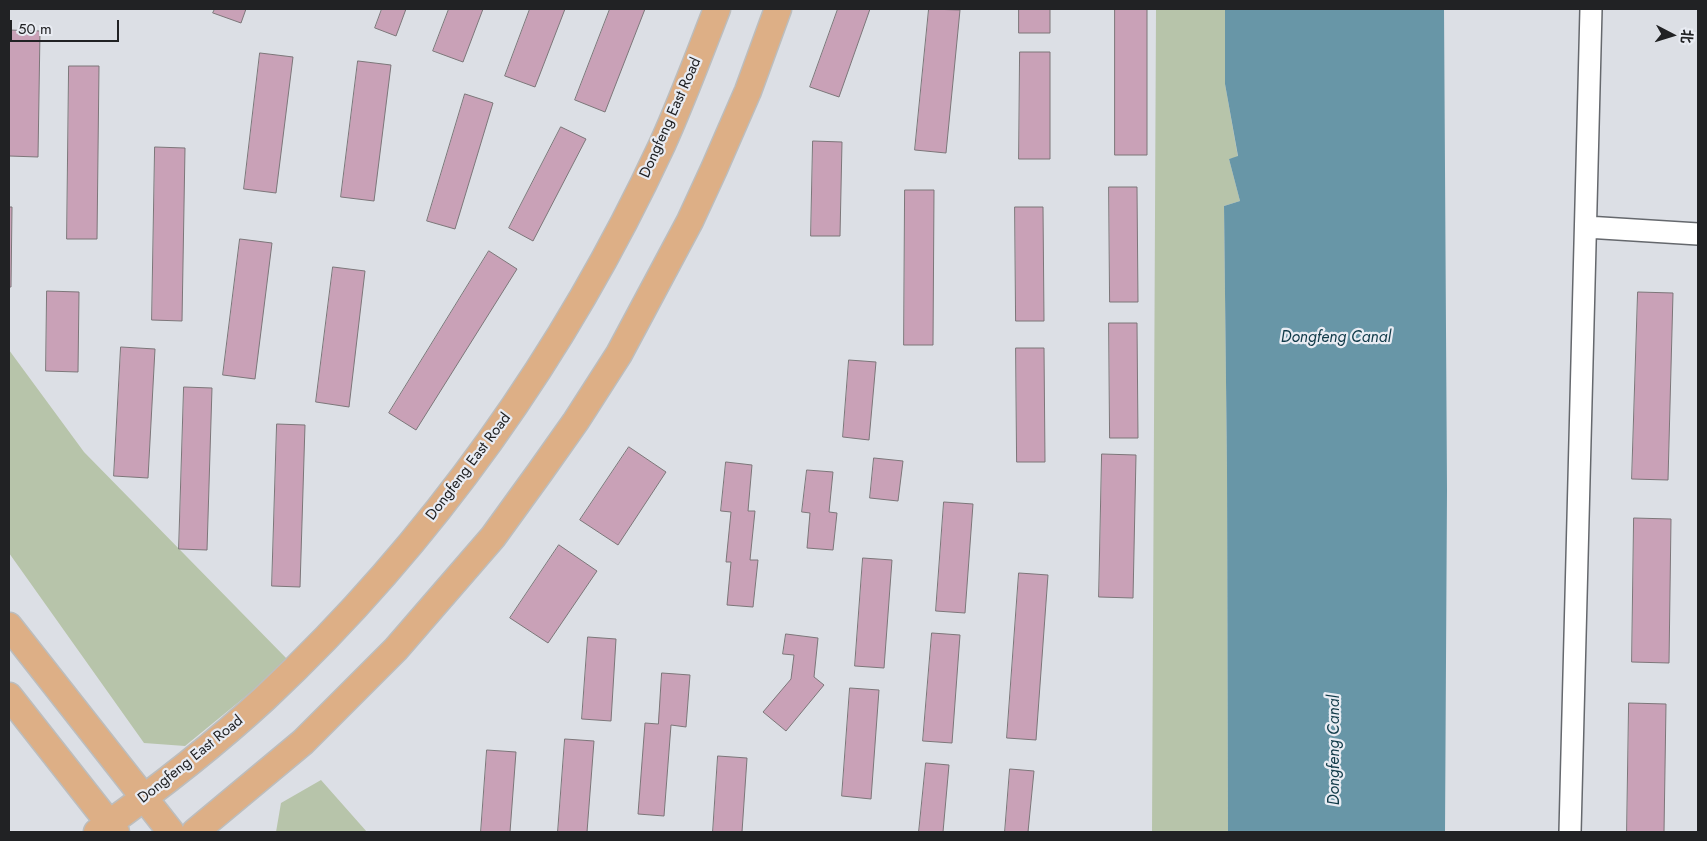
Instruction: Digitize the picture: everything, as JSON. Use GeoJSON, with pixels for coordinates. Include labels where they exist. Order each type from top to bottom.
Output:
{"type":"FeatureCollection","features":[{"type":"Feature","properties":{"kind":"main road","name":"Dongfeng East Road"},"geometry":{"type":"LineString","coordinates":[[107,829],[235,725],[311,653],[394,564],[448,498],[528,387],[573,315],[602,263],[662,145],[717,9]]}},
{"type":"Feature","properties":{"kind":"main road"},"geometry":{"type":"LineString","coordinates":[[195,832],[303,742],[396,649],[492,537],[550,458],[619,354],[690,221],[748,91],[778,9]]}},
{"type":"Feature","properties":{"kind":"main road"},"geometry":{"type":"LineString","coordinates":[[9,626],[171,832]]}},
{"type":"Feature","properties":{"kind":"main road"},"geometry":{"type":"LineString","coordinates":[[9,696],[107,829]]}},
{"type":"Feature","properties":{"kind":"street"},"geometry":{"type":"LineString","coordinates":[[1570,832],[1591,9]]}},
{"type":"Feature","properties":{"kind":"street"},"geometry":{"type":"LineString","coordinates":[[1586,227],[1698,234]]}},
{"type":"Feature","properties":{"kind":"green space"},"geometry":{"type":"Polygon","coordinates":[[[1156,9],[1225,9],[1225,84],[1238,157],[1229,159],[1240,201],[1224,206],[1228,832],[1152,832],[1156,9]]]}},
{"type":"Feature","properties":{"kind":"green space"},"geometry":{"type":"Polygon","coordinates":[[[9,350],[84,452],[289,661],[185,746],[144,743],[9,553],[9,350]]]}},
{"type":"Feature","properties":{"kind":"green space"},"geometry":{"type":"Polygon","coordinates":[[[321,780],[367,832],[276,832],[281,803],[321,780]]]}},
{"type":"Feature","properties":{"kind":"water","name":"Dongfeng Canal"},"geometry":{"type":"Polygon","coordinates":[[[1225,9],[1444,9],[1447,490],[1445,832],[1228,832],[1224,206],[1240,201],[1229,159],[1238,156],[1225,84],[1225,9]]]}},
{"type":"Feature","properties":{"kind":"building"},"geometry":{"type":"Polygon","coordinates":[[[215,9],[246,9],[241,23],[213,13],[215,9]]]}},
{"type":"Feature","properties":{"kind":"building"},"geometry":{"type":"Polygon","coordinates":[[[382,9],[406,9],[396,36],[375,28],[382,9]]]}},
{"type":"Feature","properties":{"kind":"building"},"geometry":{"type":"Polygon","coordinates":[[[449,9],[483,9],[463,62],[433,51],[449,9]]]}},
{"type":"Feature","properties":{"kind":"building"},"geometry":{"type":"Polygon","coordinates":[[[530,9],[565,9],[535,87],[505,76],[530,9]]]}},
{"type":"Feature","properties":{"kind":"building"},"geometry":{"type":"Polygon","coordinates":[[[610,9],[645,9],[605,112],[575,100],[610,9]]]}},
{"type":"Feature","properties":{"kind":"building"},"geometry":{"type":"Polygon","coordinates":[[[838,9],[870,9],[839,97],[810,87],[838,9]]]}},
{"type":"Feature","properties":{"kind":"building"},"geometry":{"type":"Polygon","coordinates":[[[929,9],[960,10],[946,153],[915,150],[929,9]]]}},
{"type":"Feature","properties":{"kind":"building"},"geometry":{"type":"Polygon","coordinates":[[[1019,9],[1050,9],[1050,33],[1019,33],[1019,9]]]}},
{"type":"Feature","properties":{"kind":"building"},"geometry":{"type":"Polygon","coordinates":[[[1115,9],[1147,9],[1147,155],[1115,155],[1115,9]]]}},
{"type":"Feature","properties":{"kind":"building"},"geometry":{"type":"Polygon","coordinates":[[[9,30],[40,31],[38,157],[9,156],[9,30]]]}},
{"type":"Feature","properties":{"kind":"building"},"geometry":{"type":"Polygon","coordinates":[[[1020,52],[1050,52],[1050,159],[1019,159],[1020,52]]]}},
{"type":"Feature","properties":{"kind":"building"},"geometry":{"type":"Polygon","coordinates":[[[260,53],[293,57],[276,193],[244,189],[260,53]]]}},
{"type":"Feature","properties":{"kind":"building"},"geometry":{"type":"Polygon","coordinates":[[[358,61],[391,65],[374,201],[341,197],[358,61]]]}},
{"type":"Feature","properties":{"kind":"building"},"geometry":{"type":"Polygon","coordinates":[[[69,66],[99,66],[97,239],[67,239],[69,66]]]}},
{"type":"Feature","properties":{"kind":"building"},"geometry":{"type":"Polygon","coordinates":[[[465,94],[493,103],[455,229],[427,221],[465,94]]]}},
{"type":"Feature","properties":{"kind":"building"},"geometry":{"type":"Polygon","coordinates":[[[561,127],[586,139],[533,241],[509,228],[561,127]]]}},
{"type":"Feature","properties":{"kind":"building"},"geometry":{"type":"Polygon","coordinates":[[[813,141],[842,142],[840,236],[811,236],[813,141]]]}},
{"type":"Feature","properties":{"kind":"building"},"geometry":{"type":"Polygon","coordinates":[[[155,147],[185,148],[182,321],[152,320],[155,147]]]}},
{"type":"Feature","properties":{"kind":"building"},"geometry":{"type":"Polygon","coordinates":[[[1109,187],[1137,187],[1138,302],[1110,302],[1109,187]]]}},
{"type":"Feature","properties":{"kind":"building"},"geometry":{"type":"Polygon","coordinates":[[[905,190],[934,190],[933,345],[904,345],[905,190]]]}},
{"type":"Feature","properties":{"kind":"building"},"geometry":{"type":"Polygon","coordinates":[[[9,207],[12,207],[11,287],[9,287],[9,207]]]}},
{"type":"Feature","properties":{"kind":"building"},"geometry":{"type":"Polygon","coordinates":[[[1015,207],[1043,207],[1044,321],[1016,321],[1015,207]]]}},
{"type":"Feature","properties":{"kind":"building"},"geometry":{"type":"Polygon","coordinates":[[[240,239],[272,243],[255,379],[223,375],[240,239]]]}},
{"type":"Feature","properties":{"kind":"building"},"geometry":{"type":"Polygon","coordinates":[[[489,251],[517,269],[416,430],[389,413],[489,251]]]}},
{"type":"Feature","properties":{"kind":"building"},"geometry":{"type":"Polygon","coordinates":[[[333,267],[365,271],[349,407],[316,402],[333,267]]]}},
{"type":"Feature","properties":{"kind":"building"},"geometry":{"type":"Polygon","coordinates":[[[47,291],[79,292],[78,372],[46,371],[47,291]]]}},
{"type":"Feature","properties":{"kind":"building"},"geometry":{"type":"Polygon","coordinates":[[[1638,292],[1673,293],[1668,480],[1632,479],[1638,292]]]}},
{"type":"Feature","properties":{"kind":"building"},"geometry":{"type":"Polygon","coordinates":[[[1109,323],[1137,323],[1138,438],[1110,438],[1109,323]]]}},
{"type":"Feature","properties":{"kind":"building"},"geometry":{"type":"Polygon","coordinates":[[[121,347],[155,349],[148,478],[114,476],[121,347]]]}},
{"type":"Feature","properties":{"kind":"building"},"geometry":{"type":"Polygon","coordinates":[[[1016,348],[1044,348],[1045,462],[1017,462],[1016,348]]]}},
{"type":"Feature","properties":{"kind":"building"},"geometry":{"type":"Polygon","coordinates":[[[849,360],[876,362],[869,440],[843,437],[849,360]]]}},
{"type":"Feature","properties":{"kind":"building"},"geometry":{"type":"Polygon","coordinates":[[[184,387],[212,388],[207,550],[179,549],[184,387]]]}},
{"type":"Feature","properties":{"kind":"building"},"geometry":{"type":"Polygon","coordinates":[[[277,424],[305,425],[300,587],[272,586],[277,424]]]}},
{"type":"Feature","properties":{"kind":"building"},"geometry":{"type":"Polygon","coordinates":[[[629,447],[666,472],[618,545],[580,520],[629,447]]]}},
{"type":"Feature","properties":{"kind":"building"},"geometry":{"type":"Polygon","coordinates":[[[1102,454],[1136,455],[1133,598],[1099,597],[1102,454]]]}},
{"type":"Feature","properties":{"kind":"building"},"geometry":{"type":"Polygon","coordinates":[[[874,458],[903,461],[898,501],[870,498],[874,458]]]}},
{"type":"Feature","properties":{"kind":"building"},"geometry":{"type":"Polygon","coordinates":[[[726,462],[752,465],[748,511],[755,511],[750,560],[758,560],[753,607],[727,605],[731,562],[726,562],[731,512],[721,511],[726,462]]]}},
{"type":"Feature","properties":{"kind":"building"},"geometry":{"type":"Polygon","coordinates":[[[807,470],[833,472],[829,512],[837,513],[833,550],[807,548],[810,513],[802,512],[807,470]]]}},
{"type":"Feature","properties":{"kind":"building"},"geometry":{"type":"Polygon","coordinates":[[[944,502],[973,504],[965,613],[936,611],[944,502]]]}},
{"type":"Feature","properties":{"kind":"building"},"geometry":{"type":"Polygon","coordinates":[[[1634,518],[1671,519],[1669,663],[1632,662],[1634,518]]]}},
{"type":"Feature","properties":{"kind":"building"},"geometry":{"type":"Polygon","coordinates":[[[559,545],[597,571],[548,643],[510,618],[559,545]]]}},
{"type":"Feature","properties":{"kind":"building"},"geometry":{"type":"Polygon","coordinates":[[[863,558],[892,560],[884,668],[855,666],[863,558]]]}},
{"type":"Feature","properties":{"kind":"building"},"geometry":{"type":"Polygon","coordinates":[[[1019,573],[1048,575],[1036,740],[1007,738],[1019,573]]]}},
{"type":"Feature","properties":{"kind":"building"},"geometry":{"type":"Polygon","coordinates":[[[932,633],[960,635],[952,743],[923,741],[932,633]]]}},
{"type":"Feature","properties":{"kind":"building"},"geometry":{"type":"Polygon","coordinates":[[[786,634],[818,638],[814,677],[824,685],[786,731],[763,712],[791,679],[794,655],[783,654],[786,634]]]}},
{"type":"Feature","properties":{"kind":"building"},"geometry":{"type":"Polygon","coordinates":[[[588,637],[616,639],[611,721],[582,719],[588,637]]]}},
{"type":"Feature","properties":{"kind":"building"},"geometry":{"type":"Polygon","coordinates":[[[662,673],[690,675],[686,727],[671,725],[664,816],[638,814],[645,723],[658,724],[662,673]]]}},
{"type":"Feature","properties":{"kind":"building"},"geometry":{"type":"Polygon","coordinates":[[[850,688],[879,690],[871,799],[842,796],[850,688]]]}},
{"type":"Feature","properties":{"kind":"building"},"geometry":{"type":"Polygon","coordinates":[[[1629,703],[1666,704],[1664,832],[1627,832],[1629,703]]]}},
{"type":"Feature","properties":{"kind":"building"},"geometry":{"type":"Polygon","coordinates":[[[565,739],[594,741],[587,832],[558,832],[565,739]]]}},
{"type":"Feature","properties":{"kind":"building"},"geometry":{"type":"Polygon","coordinates":[[[487,750],[516,752],[510,832],[481,832],[487,750]]]}},
{"type":"Feature","properties":{"kind":"building"},"geometry":{"type":"Polygon","coordinates":[[[718,756],[747,758],[742,832],[713,832],[718,756]]]}},
{"type":"Feature","properties":{"kind":"building"},"geometry":{"type":"Polygon","coordinates":[[[926,763],[949,765],[943,832],[919,832],[926,763]]]}},
{"type":"Feature","properties":{"kind":"building"},"geometry":{"type":"Polygon","coordinates":[[[1010,769],[1034,771],[1028,832],[1005,832],[1010,769]]]}}]}
